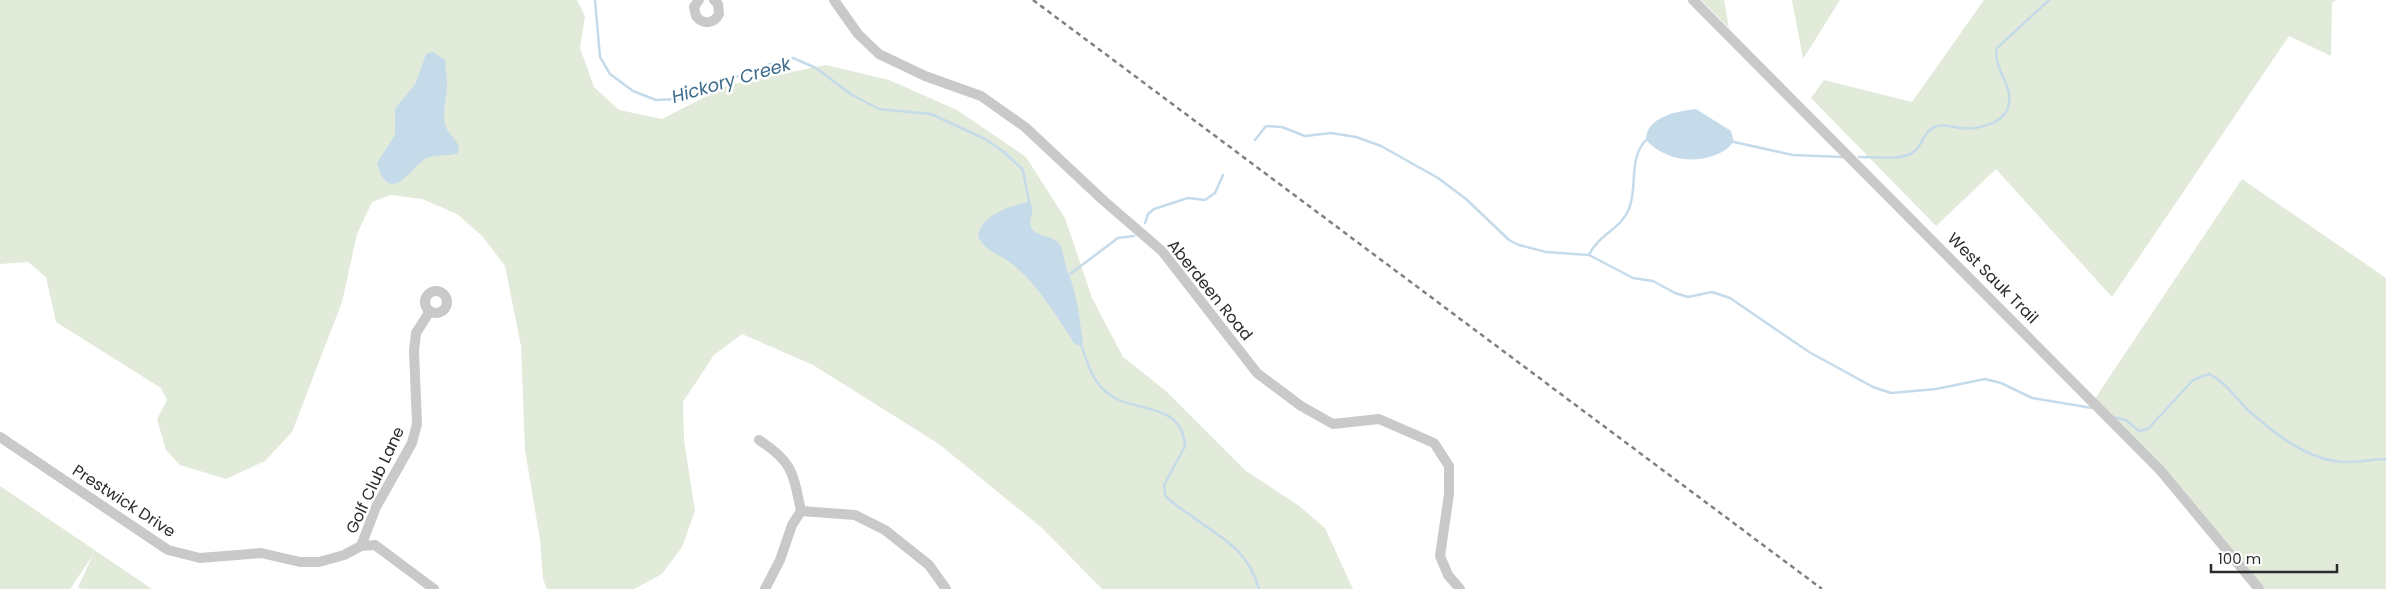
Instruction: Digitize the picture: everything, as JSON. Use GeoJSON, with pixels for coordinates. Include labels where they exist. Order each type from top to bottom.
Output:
{"type":"FeatureCollection","features":[{"type":"Feature","properties":{"kind":"street"},"geometry":{"type":"LineString","coordinates":[[699,0],[694,6],[696,16],[703,22],[708,23],[717,18],[719,14],[718,4],[714,0]]}},
{"type":"Feature","properties":{"kind":"street","name":"Aberdeen Road"},"geometry":{"type":"LineString","coordinates":[[834,0],[858,34],[879,54],[925,76],[981,96],[1025,127],[1104,202],[1162,251],[1256,372],[1300,406],[1334,424],[1379,419],[1434,443],[1449,466],[1449,494],[1440,556],[1448,575],[1460,589]]}},
{"type":"Feature","properties":{"kind":"street","name":"West Sauk Trail"},"geometry":{"type":"LineString","coordinates":[[1694,0],[2155,465],[2259,589]]}},
{"type":"Feature","properties":{"kind":"street","name":"Golf Club Lane"},"geometry":{"type":"LineString","coordinates":[[362,546],[376,507],[412,443],[417,424],[414,351],[416,333],[430,311]]}},
{"type":"Feature","properties":{"kind":"street","name":"Prestwick Drive"},"geometry":{"type":"LineString","coordinates":[[0,437],[168,550],[200,558],[261,553],[300,562],[319,562],[362,546]]}},
{"type":"Feature","properties":{"kind":"street"},"geometry":{"type":"LineString","coordinates":[[759,440],[779,452],[793,472],[801,511],[792,525],[780,560],[765,589]]}},
{"type":"Feature","properties":{"kind":"street"},"geometry":{"type":"LineString","coordinates":[[801,511],[855,515],[885,530],[929,564],[946,589]]}},
{"type":"Feature","properties":{"kind":"street"},"geometry":{"type":"LineString","coordinates":[[362,546],[375,545],[434,589]]}},
{"type":"Feature","properties":{"kind":"green space"},"geometry":{"type":"Polygon","coordinates":[[[0,0],[577,0],[585,16],[580,48],[594,87],[619,110],[662,119],[728,85],[826,65],[889,80],[957,110],[1026,157],[1065,218],[1092,298],[1123,357],[1166,391],[1246,471],[1298,505],[1325,528],[1353,589],[1102,589],[1042,528],[939,444],[813,365],[742,334],[714,355],[683,402],[684,440],[695,511],[682,547],[662,574],[634,589],[547,589],[543,579],[540,540],[525,450],[521,346],[505,266],[483,237],[457,214],[422,199],[391,195],[372,202],[357,234],[342,302],[292,432],[265,461],[226,479],[180,465],[166,450],[157,419],[167,400],[161,388],[56,322],[46,277],[28,262],[0,264],[0,0]]]}},
{"type":"Feature","properties":{"kind":"green space"},"geometry":{"type":"Polygon","coordinates":[[[1701,0],[1724,0],[1729,28],[1701,0]]]}},
{"type":"Feature","properties":{"kind":"green space"},"geometry":{"type":"Polygon","coordinates":[[[1792,0],[1840,0],[1803,59],[1792,0]]]}},
{"type":"Feature","properties":{"kind":"green space"},"geometry":{"type":"Polygon","coordinates":[[[1984,0],[2336,0],[2332,3],[2331,56],[2289,36],[2112,297],[1996,169],[1936,226],[1811,98],[1824,80],[1912,102],[1984,0]]]}},
{"type":"Feature","properties":{"kind":"green space"},"geometry":{"type":"Polygon","coordinates":[[[2242,179],[2386,278],[2386,589],[2260,589],[2094,400],[2242,179]]]}},
{"type":"Feature","properties":{"kind":"green space"},"geometry":{"type":"Polygon","coordinates":[[[0,486],[152,589],[82,589],[78,587],[93,555],[70,589],[0,589],[0,486]]]}},
{"type":"Feature","properties":{"kind":"water"},"geometry":{"type":"Polygon","coordinates":[[[433,52],[446,61],[445,122],[446,127],[457,142],[458,153],[427,158],[402,180],[395,184],[388,183],[382,177],[377,163],[395,135],[395,109],[416,83],[426,54],[433,52]]]}},
{"type":"Feature","properties":{"kind":"water"},"geometry":{"type":"Polygon","coordinates":[[[1696,109],[1731,131],[1734,142],[1725,150],[1712,156],[1702,159],[1682,159],[1662,153],[1646,140],[1647,132],[1657,121],[1680,111],[1696,109]]]}},
{"type":"Feature","properties":{"kind":"water"},"geometry":{"type":"Polygon","coordinates":[[[1029,202],[1032,208],[1030,224],[1033,230],[1054,239],[1060,245],[1076,298],[1082,347],[1074,343],[1052,310],[1027,278],[1008,261],[987,248],[978,236],[980,228],[985,222],[998,212],[1029,202]]]}},
{"type":"Feature","properties":{"kind":"waterway","name":"Hickory Creek"},"geometry":{"type":"LineString","coordinates":[[595,0],[600,57],[610,74],[633,91],[656,100],[679,99],[767,65],[793,58],[816,68],[852,95],[879,109],[931,114],[985,139],[1004,152],[1023,170],[1029,202]]}},
{"type":"Feature","properties":{"kind":"waterway"},"geometry":{"type":"LineString","coordinates":[[1859,157],[1889,158],[1904,156],[1915,151],[1929,130],[1937,126],[1980,127],[1993,123],[2004,115],[2009,102],[2009,94],[1998,64],[1997,48],[2049,0]]}},
{"type":"Feature","properties":{"kind":"waterway"},"geometry":{"type":"LineString","coordinates":[[1255,140],[1266,126],[1282,127],[1305,136],[1331,133],[1356,137],[1381,146],[1438,178],[1466,199],[1509,240],[1519,245],[1546,252],[1589,255],[1633,278],[1653,281],[1675,293],[1688,297],[1712,292],[1730,298],[1809,352],[1873,387],[1891,393],[1936,389],[1985,379],[2001,383],[2032,398],[2092,408]]}},
{"type":"Feature","properties":{"kind":"waterway"},"geometry":{"type":"LineString","coordinates":[[1589,255],[1598,242],[1621,222],[1629,209],[1632,200],[1635,164],[1640,147],[1646,140]]}},
{"type":"Feature","properties":{"kind":"waterway"},"geometry":{"type":"LineString","coordinates":[[1734,142],[1793,155],[1842,157]]}},
{"type":"Feature","properties":{"kind":"waterway"},"geometry":{"type":"LineString","coordinates":[[1145,223],[1148,214],[1154,209],[1188,198],[1205,200],[1215,193],[1223,175]]}},
{"type":"Feature","properties":{"kind":"waterway"},"geometry":{"type":"LineString","coordinates":[[1070,274],[1118,238],[1134,236]]}},
{"type":"Feature","properties":{"kind":"waterway","name":"Hickory Creek"},"geometry":{"type":"LineString","coordinates":[[1082,347],[1093,376],[1105,391],[1128,403],[1165,414],[1175,421],[1182,431],[1185,446],[1164,485],[1165,495],[1174,504],[1220,536],[1239,552],[1254,574],[1259,589]]}},
{"type":"Feature","properties":{"kind":"waterway"},"geometry":{"type":"LineString","coordinates":[[2113,417],[2126,420],[2139,431],[2148,429],[2193,380],[2209,374],[2221,381],[2249,411],[2281,437],[2305,451],[2330,460],[2343,462],[2386,459]]}},
{"type":"Feature","properties":{"kind":"railway"},"geometry":{"type":"LineString","coordinates":[[1033,0],[1822,589]]}}]}
